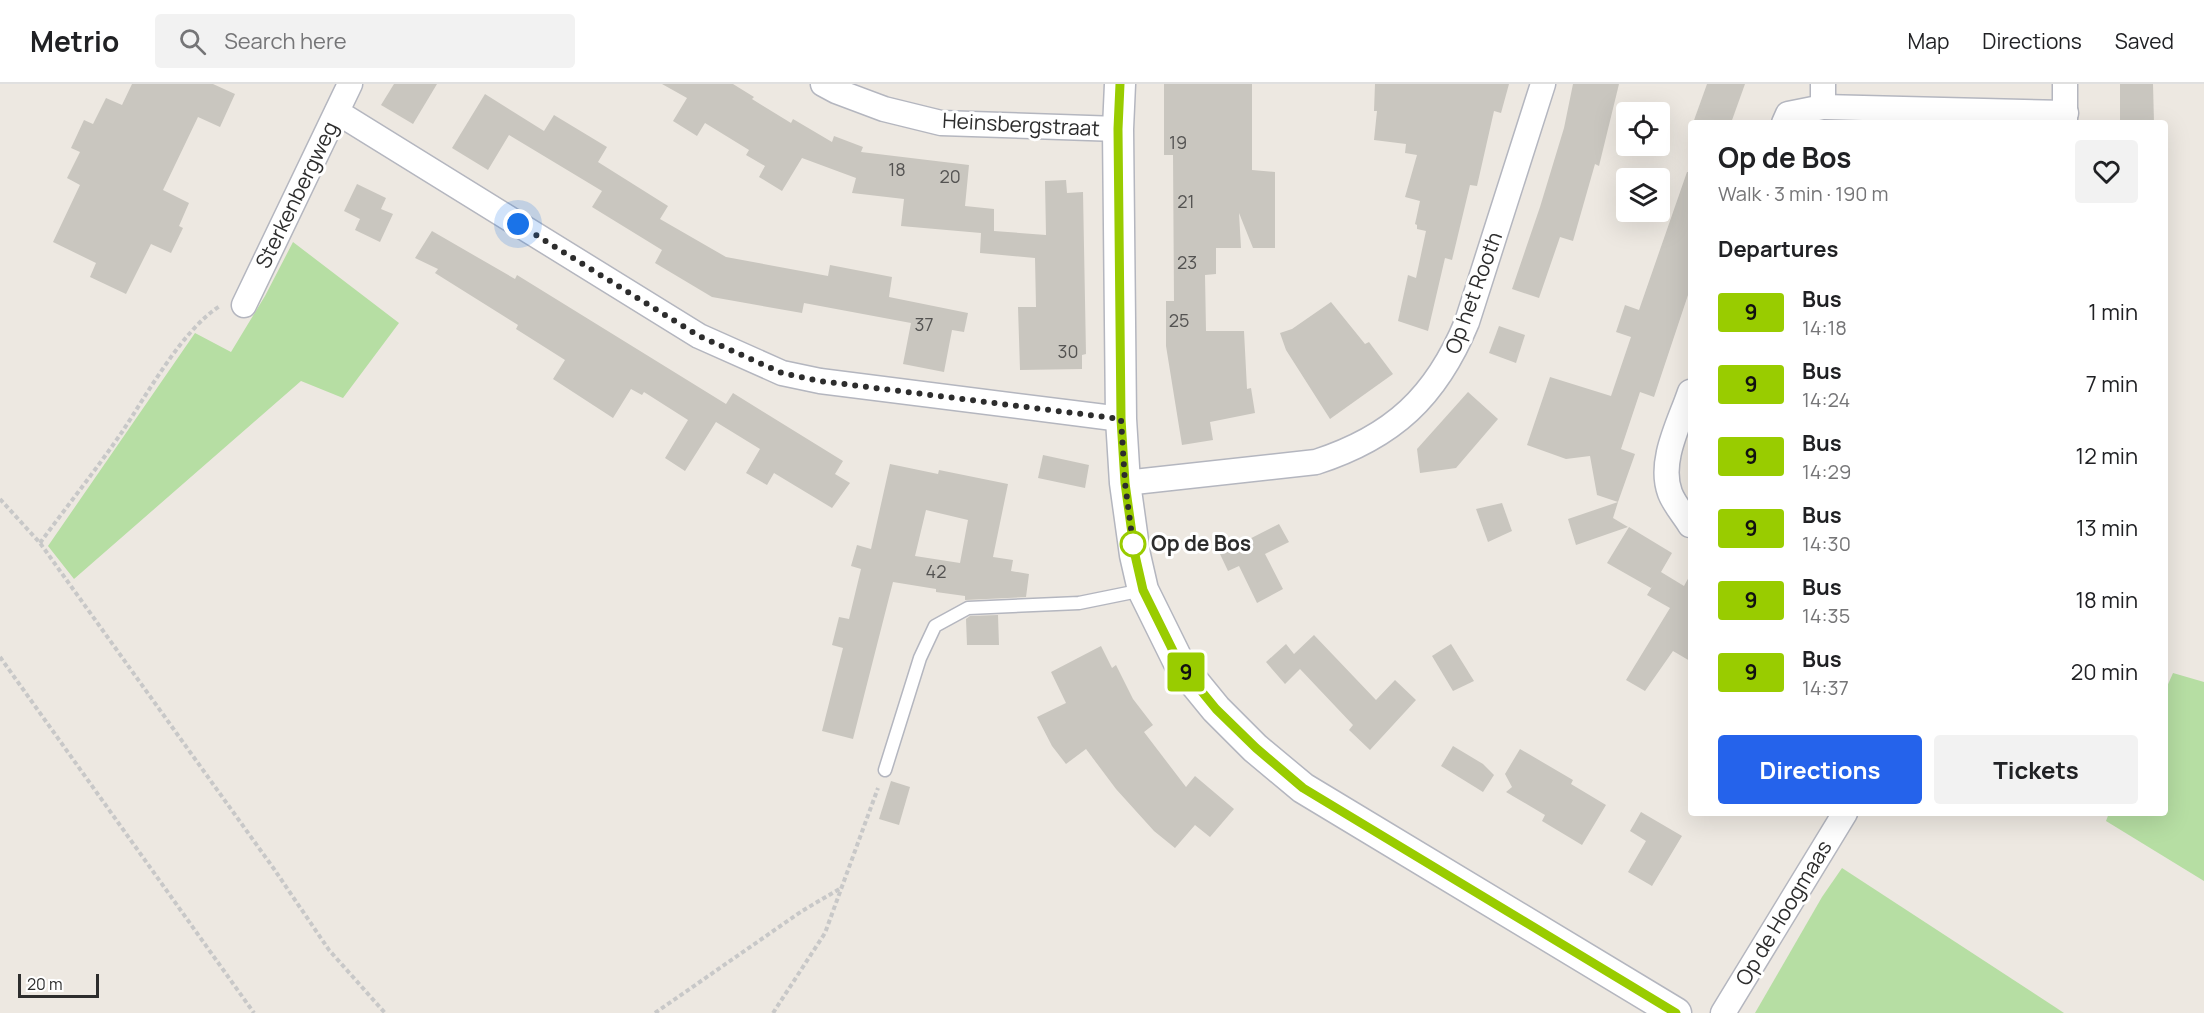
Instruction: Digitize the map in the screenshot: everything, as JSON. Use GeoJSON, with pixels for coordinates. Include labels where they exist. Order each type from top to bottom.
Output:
{"type":"FeatureCollection","features":[{"type":"Feature","properties":{"kind":"street","name":"Sterkenbergweg"},"geometry":{"type":"LineString","coordinates":[[244,305],[350,84]]}},
{"type":"Feature","properties":{"kind":"street","name":"Heinsbergstraat"},"geometry":{"type":"LineString","coordinates":[[823,84],[884,109],[941,123],[1118,129]]}},
{"type":"Feature","properties":{"kind":"street"},"geometry":{"type":"LineString","coordinates":[[1120,84],[1118,129],[1121,419],[1125,483],[1135,555],[1143,590],[1180,665],[1216,709],[1256,748],[1303,788],[1676,1013]]}},
{"type":"Feature","properties":{"kind":"street","name":"Op het Rooth"},"geometry":{"type":"LineString","coordinates":[[1125,483],[1316,462],[1368,441],[1393,426],[1414,406],[1440,376],[1456,349],[1467,322],[1543,84]]}},
{"type":"Feature","properties":{"kind":"street"},"geometry":{"type":"LineString","coordinates":[[1785,120],[1788,114],[1823,95],[2066,118],[2065,84]]}},
{"type":"Feature","properties":{"kind":"street"},"geometry":{"type":"LineString","coordinates":[[337,112],[699,336],[782,373],[820,381],[1121,419]]}},
{"type":"Feature","properties":{"kind":"street"},"geometry":{"type":"LineString","coordinates":[[1688,398],[1669,453],[1666,474],[1670,494],[1688,522]]}},
{"type":"Feature","properties":{"kind":"street","name":"Op de Hoogmaas"},"geometry":{"type":"LineString","coordinates":[[1723,1013],[1843,816]]}},
{"type":"Feature","properties":{"kind":"lane"},"geometry":{"type":"LineString","coordinates":[[885,770],[920,658],[935,626],[968,608],[1079,603],[1143,590]]}},
{"type":"Feature","properties":{"kind":"path"},"geometry":{"type":"LineString","coordinates":[[40,543],[200,321],[219,306],[244,305]]}},
{"type":"Feature","properties":{"kind":"path"},"geometry":{"type":"LineString","coordinates":[[0,499],[40,543],[248,832],[329,950],[385,1013]]}},
{"type":"Feature","properties":{"kind":"path"},"geometry":{"type":"LineString","coordinates":[[0,657],[254,1013]]}},
{"type":"Feature","properties":{"kind":"path"},"geometry":{"type":"LineString","coordinates":[[773,1013],[825,933],[885,770]]}},
{"type":"Feature","properties":{"kind":"path"},"geometry":{"type":"LineString","coordinates":[[655,1013],[802,911],[841,888]]}},
{"type":"Feature","properties":{"kind":"green space"},"geometry":{"type":"Polygon","coordinates":[[[293,242],[399,323],[343,398],[301,381],[74,579],[48,546],[195,333],[231,352],[265,296],[293,242]]]}},
{"type":"Feature","properties":{"kind":"green space"},"geometry":{"type":"Polygon","coordinates":[[[2173,673],[2204,682],[2204,881],[2106,821],[2108,816],[2168,816],[2168,684],[2173,673]]]}},
{"type":"Feature","properties":{"kind":"green space"},"geometry":{"type":"Polygon","coordinates":[[[1842,868],[2064,1013],[1755,1013],[1822,897],[1842,868]]]}},
{"type":"Feature","properties":{"kind":"building"},"geometry":{"type":"Polygon","coordinates":[[[132,84],[213,84],[235,94],[220,127],[198,117],[163,190],[189,203],[179,226],[183,228],[171,253],[151,244],[126,294],[90,277],[96,263],[53,242],[80,185],[67,178],[80,152],[71,148],[84,120],[93,124],[106,98],[122,105],[132,84]]]}},
{"type":"Feature","properties":{"kind":"building"},"geometry":{"type":"Polygon","coordinates":[[[394,84],[437,84],[413,124],[381,105],[394,84]]]}},
{"type":"Feature","properties":{"kind":"building"},"geometry":{"type":"Polygon","coordinates":[[[662,84],[733,84],[754,97],[752,99],[791,123],[793,119],[832,142],[834,136],[863,147],[861,152],[969,165],[965,206],[994,209],[994,231],[1046,235],[1045,181],[1066,180],[1067,193],[1083,192],[1086,354],[1082,355],[1082,369],[1020,370],[1018,307],[1036,307],[1035,258],[980,253],[981,233],[901,226],[904,199],[852,193],[856,178],[802,158],[782,191],[759,177],[765,166],[746,155],[749,150],[705,123],[697,136],[673,121],[687,98],[662,84]]]}},
{"type":"Feature","properties":{"kind":"building"},"geometry":{"type":"Polygon","coordinates":[[[1164,84],[1252,84],[1252,170],[1275,172],[1275,248],[1253,248],[1239,213],[1241,248],[1216,248],[1216,274],[1205,275],[1206,331],[1244,331],[1247,389],[1251,388],[1255,413],[1210,422],[1213,440],[1182,445],[1166,346],[1166,301],[1174,301],[1173,155],[1164,155],[1164,84]]]}},
{"type":"Feature","properties":{"kind":"building"},"geometry":{"type":"Polygon","coordinates":[[[1375,84],[1509,84],[1501,113],[1494,111],[1477,186],[1470,185],[1452,260],[1445,258],[1428,331],[1398,321],[1408,275],[1416,278],[1426,231],[1417,229],[1415,224],[1420,201],[1405,197],[1417,155],[1405,153],[1406,144],[1374,140],[1377,111],[1374,111],[1375,84]]]}},
{"type":"Feature","properties":{"kind":"building"},"geometry":{"type":"Polygon","coordinates":[[[1573,84],[1619,84],[1599,166],[1595,164],[1573,241],[1560,237],[1539,298],[1512,289],[1564,128],[1573,84]]]}},
{"type":"Feature","properties":{"kind":"building"},"geometry":{"type":"Polygon","coordinates":[[[1707,84],[1745,84],[1732,120],[1694,120],[1707,84]]]}},
{"type":"Feature","properties":{"kind":"building"},"geometry":{"type":"Polygon","coordinates":[[[2120,84],[2153,84],[2154,120],[2120,120],[2120,84]]]}},
{"type":"Feature","properties":{"kind":"building"},"geometry":{"type":"Polygon","coordinates":[[[485,94],[544,131],[554,115],[607,147],[598,162],[668,206],[660,219],[726,257],[828,276],[830,265],[892,277],[889,297],[968,313],[964,332],[952,330],[944,372],[903,364],[911,323],[804,303],[802,313],[712,297],[655,263],[662,250],[592,207],[602,191],[509,135],[488,170],[452,148],[485,94]]]}},
{"type":"Feature","properties":{"kind":"building"},"geometry":{"type":"Polygon","coordinates":[[[1688,172],[1688,295],[1654,397],[1640,392],[1621,449],[1635,454],[1618,502],[1597,495],[1590,456],[1566,459],[1527,445],[1550,377],[1611,396],[1631,337],[1616,332],[1625,305],[1639,310],[1688,172]]]}},
{"type":"Feature","properties":{"kind":"building"},"geometry":{"type":"Polygon","coordinates":[[[357,184],[386,198],[381,209],[393,214],[380,242],[355,230],[360,219],[344,211],[357,184]]]}},
{"type":"Feature","properties":{"kind":"building"},"geometry":{"type":"Polygon","coordinates":[[[432,231],[515,279],[517,275],[726,404],[733,393],[843,461],[835,474],[850,483],[832,508],[774,473],[767,485],[746,473],[760,449],[716,422],[685,471],[665,458],[688,420],[644,392],[642,395],[631,389],[613,418],[553,379],[565,360],[516,329],[518,325],[435,273],[438,269],[415,258],[432,231]]]}},
{"type":"Feature","properties":{"kind":"building"},"geometry":{"type":"Polygon","coordinates":[[[1331,302],[1365,344],[1369,342],[1393,374],[1330,419],[1286,350],[1280,333],[1292,329],[1331,302]]]}},
{"type":"Feature","properties":{"kind":"building"},"geometry":{"type":"Polygon","coordinates":[[[1499,326],[1525,335],[1516,363],[1489,353],[1499,326]]]}},
{"type":"Feature","properties":{"kind":"building"},"geometry":{"type":"Polygon","coordinates":[[[1468,392],[1498,419],[1456,468],[1420,473],[1417,449],[1468,392]]]}},
{"type":"Feature","properties":{"kind":"building"},"geometry":{"type":"Polygon","coordinates":[[[1043,455],[1089,465],[1085,488],[1038,478],[1043,455]]]}},
{"type":"Feature","properties":{"kind":"building"},"geometry":{"type":"Polygon","coordinates":[[[890,464],[938,474],[939,470],[1008,484],[993,557],[1013,560],[1011,571],[1029,574],[1026,597],[965,600],[965,596],[893,582],[853,739],[822,731],[843,648],[832,645],[839,617],[849,619],[861,569],[851,566],[857,545],[871,549],[890,464]],[[926,510],[915,556],[960,563],[968,520],[926,510]]]}},
{"type":"Feature","properties":{"kind":"building"},"geometry":{"type":"Polygon","coordinates":[[[1618,502],[1613,518],[1628,527],[1576,545],[1568,519],[1618,502]]]}},
{"type":"Feature","properties":{"kind":"building"},"geometry":{"type":"Polygon","coordinates":[[[1502,503],[1512,531],[1488,542],[1476,509],[1502,503]]]}},
{"type":"Feature","properties":{"kind":"building"},"geometry":{"type":"Polygon","coordinates":[[[1279,524],[1289,542],[1265,554],[1283,589],[1257,603],[1239,566],[1228,571],[1220,554],[1279,524]]]}},
{"type":"Feature","properties":{"kind":"building"},"geometry":{"type":"Polygon","coordinates":[[[1629,527],[1672,553],[1661,572],[1684,586],[1688,579],[1688,660],[1673,651],[1645,691],[1626,680],[1670,608],[1647,595],[1653,585],[1651,588],[1607,563],[1629,527]]]}},
{"type":"Feature","properties":{"kind":"building"},"geometry":{"type":"Polygon","coordinates":[[[998,615],[999,645],[967,645],[966,619],[970,616],[998,615]]]}},
{"type":"Feature","properties":{"kind":"building"},"geometry":{"type":"Polygon","coordinates":[[[1314,635],[1376,700],[1395,680],[1416,700],[1370,750],[1349,730],[1353,725],[1300,669],[1285,684],[1266,662],[1286,644],[1294,654],[1314,635]]]}},
{"type":"Feature","properties":{"kind":"building"},"geometry":{"type":"Polygon","coordinates":[[[1451,644],[1474,681],[1453,691],[1432,656],[1451,644]]]}},
{"type":"Feature","properties":{"kind":"building"},"geometry":{"type":"Polygon","coordinates":[[[1101,646],[1112,668],[1116,665],[1133,699],[1153,725],[1144,732],[1186,787],[1195,776],[1234,809],[1210,837],[1195,825],[1175,848],[1154,831],[1116,789],[1086,749],[1066,764],[1052,746],[1037,717],[1066,703],[1051,672],[1101,646]]]}},
{"type":"Feature","properties":{"kind":"building"},"geometry":{"type":"Polygon","coordinates":[[[1453,746],[1483,764],[1494,775],[1483,792],[1441,766],[1453,746]]]}},
{"type":"Feature","properties":{"kind":"building"},"geometry":{"type":"Polygon","coordinates":[[[1520,749],[1573,780],[1571,784],[1606,805],[1582,845],[1542,821],[1545,815],[1506,792],[1512,787],[1505,774],[1520,749]]]}},
{"type":"Feature","properties":{"kind":"building"},"geometry":{"type":"Polygon","coordinates":[[[891,781],[910,787],[899,825],[879,819],[891,781]]]}},
{"type":"Feature","properties":{"kind":"building"},"geometry":{"type":"Polygon","coordinates":[[[1641,812],[1682,836],[1652,886],[1628,872],[1646,841],[1630,831],[1641,812]]]}},
{"type":"Feature","properties":{"kind":"bus line","name":"9"},"geometry":{"type":"LineString","coordinates":[[1120,84],[1118,129],[1121,419],[1125,483],[1135,555],[1143,590],[1180,665],[1216,709],[1256,748],[1303,788],[1676,1013]]}},
{"type":"Feature","properties":{"kind":"place","name":"Op de Bos"},"geometry":{"type":"Point","coordinates":[1133,544]}},
{"type":"Feature","properties":{"kind":"route"},"geometry":{"type":"LineString","coordinates":[[518,224],[699,336],[782,373],[820,381],[1121,419],[1125,483],[1133,544]]}}]}
